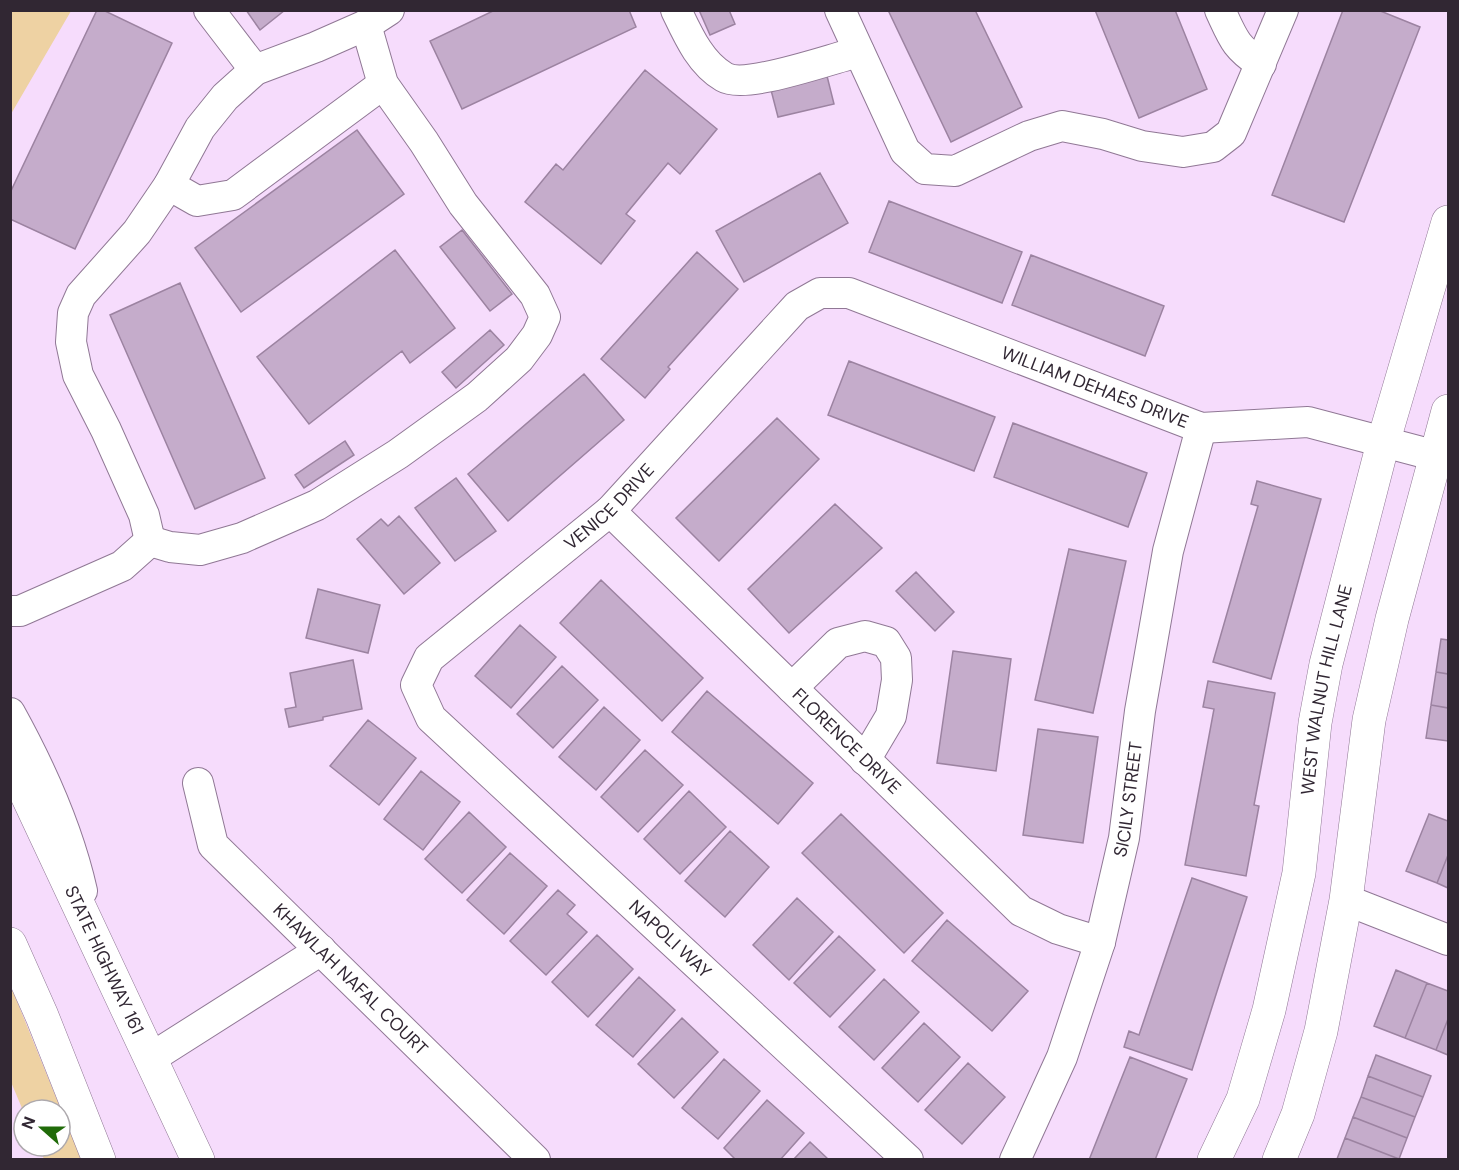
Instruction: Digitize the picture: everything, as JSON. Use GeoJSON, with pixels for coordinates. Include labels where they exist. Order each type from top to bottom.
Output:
{"type":"FeatureCollection","features":[{"type":"Feature","properties":{"kind":"main road","name":"WEST WALNUT HILL LANE"},"geometry":{"type":"LineString","coordinates":[[1214,1160],[1243,1099],[1269,1010],[1299,873],[1316,723],[1326,664],[1383,443],[1449,222]]}},
{"type":"Feature","properties":{"kind":"main road"},"geometry":{"type":"LineString","coordinates":[[1279,1160],[1298,1114],[1321,1031],[1346,900],[1369,720],[1392,619],[1443,458],[1449,411]]}},
{"type":"Feature","properties":{"kind":"main road","name":"STATE HIGHWAY 161"},"geometry":{"type":"LineString","coordinates":[[10,759],[198,1160]]}},
{"type":"Feature","properties":{"kind":"main road"},"geometry":{"type":"LineString","coordinates":[[10,944],[42,1016],[99,1160]]}},
{"type":"Feature","properties":{"kind":"street"},"geometry":{"type":"LineString","coordinates":[[209,10],[255,70]]}},
{"type":"Feature","properties":{"kind":"street"},"geometry":{"type":"LineString","coordinates":[[676,10],[691,41],[708,65],[726,79],[756,80],[859,52]]}},
{"type":"Feature","properties":{"kind":"street"},"geometry":{"type":"LineString","coordinates":[[840,10],[905,151],[925,170],[955,171],[1029,136],[1062,126],[1103,134],[1142,146],[1183,152],[1213,147],[1230,133],[1282,10]]}},
{"type":"Feature","properties":{"kind":"street"},"geometry":{"type":"LineString","coordinates":[[1220,10],[1234,41],[1243,52],[1261,64]]}},
{"type":"Feature","properties":{"kind":"street"},"geometry":{"type":"LineString","coordinates":[[377,18],[383,84],[424,142],[463,204],[536,294],[545,317],[537,335],[519,359],[477,397],[398,454],[317,504],[242,538],[200,550],[170,547],[150,541],[144,515],[106,430],[78,375],[71,342],[73,313],[81,295],[137,232],[169,185],[200,128],[225,97],[255,70],[316,48],[377,18]]}},
{"type":"Feature","properties":{"kind":"street"},"geometry":{"type":"LineString","coordinates":[[169,185],[196,201],[233,195],[383,84]]}},
{"type":"Feature","properties":{"kind":"street","name":"WILLIAM DEHAES DRIVE"},"geometry":{"type":"LineString","coordinates":[[820,292],[849,293],[1201,428],[1308,422],[1443,458]]}},
{"type":"Feature","properties":{"kind":"street","name":"VENICE DRIVE"},"geometry":{"type":"LineString","coordinates":[[431,718],[416,685],[429,658],[610,511],[797,306],[820,292]]}},
{"type":"Feature","properties":{"kind":"street","name":"SICILY STREET"},"geometry":{"type":"LineString","coordinates":[[1015,1160],[1062,1056],[1100,942],[1124,838],[1140,711],[1168,551],[1201,428]]}},
{"type":"Feature","properties":{"kind":"street","name":"FLORENCE DRIVE"},"geometry":{"type":"LineString","coordinates":[[610,511],[1021,911],[1058,929],[1100,942]]}},
{"type":"Feature","properties":{"kind":"street"},"geometry":{"type":"LineString","coordinates":[[14,616],[122,566],[150,541]]}},
{"type":"Feature","properties":{"kind":"street"},"geometry":{"type":"LineString","coordinates":[[792,688],[838,643],[865,636],[886,642],[896,658],[897,680],[891,716],[865,760]]}},
{"type":"Feature","properties":{"kind":"street"},"geometry":{"type":"LineString","coordinates":[[10,713],[24,738],[63,826],[76,867],[90,927]]}},
{"type":"Feature","properties":{"kind":"street","name":"NAPOLI WAY"},"geometry":{"type":"LineString","coordinates":[[431,718],[908,1160]]}},
{"type":"Feature","properties":{"kind":"street","name":"KHAWLAH NAFAL COURT"},"geometry":{"type":"LineString","coordinates":[[198,783],[213,845],[536,1160]]}},
{"type":"Feature","properties":{"kind":"street"},"geometry":{"type":"LineString","coordinates":[[1346,900],[1449,940]]}},
{"type":"Feature","properties":{"kind":"street"},"geometry":{"type":"LineString","coordinates":[[151,1058],[321,950]]}},
{"type":"Feature","properties":{"kind":"shaded area"},"geometry":{"type":"Polygon","coordinates":[[[10,11],[71,11],[11,114],[10,11]]]}},
{"type":"Feature","properties":{"kind":"shaded area"},"geometry":{"type":"Polygon","coordinates":[[[10,984],[56,1098],[18,1098],[11,1082],[10,984]]]}},
{"type":"Feature","properties":{"kind":"shaded area"},"geometry":{"type":"Polygon","coordinates":[[[72,1137],[81,1159],[44,1159],[72,1158],[72,1137]]]}},
{"type":"Feature","properties":{"kind":"building"},"geometry":{"type":"Polygon","coordinates":[[[97,10],[103,10],[172,43],[75,249],[10,219],[10,193],[97,10]]]}},
{"type":"Feature","properties":{"kind":"building"},"geometry":{"type":"Polygon","coordinates":[[[246,10],[285,10],[260,30],[246,10]]]}},
{"type":"Feature","properties":{"kind":"building"},"geometry":{"type":"Polygon","coordinates":[[[495,10],[629,10],[636,27],[462,109],[430,41],[495,10]]]}},
{"type":"Feature","properties":{"kind":"building"},"geometry":{"type":"Polygon","coordinates":[[[699,10],[729,10],[735,24],[710,35],[699,10]]]}},
{"type":"Feature","properties":{"kind":"building"},"geometry":{"type":"Polygon","coordinates":[[[888,10],[975,10],[1022,107],[951,142],[888,10]]]}},
{"type":"Feature","properties":{"kind":"building"},"geometry":{"type":"Polygon","coordinates":[[[1095,10],[1175,10],[1207,89],[1139,118],[1095,10]]]}},
{"type":"Feature","properties":{"kind":"building"},"geometry":{"type":"Polygon","coordinates":[[[1343,10],[1378,10],[1420,27],[1344,222],[1272,195],[1343,10]]]}},
{"type":"Feature","properties":{"kind":"building"},"geometry":{"type":"Polygon","coordinates":[[[645,70],[717,129],[680,174],[668,163],[626,214],[635,221],[601,264],[525,202],[556,164],[563,170],[645,70]]]}},
{"type":"Feature","properties":{"kind":"building"},"geometry":{"type":"Polygon","coordinates":[[[827,76],[834,104],[778,117],[771,90],[827,76]]]}},
{"type":"Feature","properties":{"kind":"building"},"geometry":{"type":"Polygon","coordinates":[[[357,130],[404,194],[241,312],[195,248],[357,130]]]}},
{"type":"Feature","properties":{"kind":"building"},"geometry":{"type":"Polygon","coordinates":[[[820,173],[848,223],[744,282],[716,231],[820,173]]]}},
{"type":"Feature","properties":{"kind":"building"},"geometry":{"type":"Polygon","coordinates":[[[889,201],[1022,252],[1002,303],[869,252],[889,201]]]}},
{"type":"Feature","properties":{"kind":"building"},"geometry":{"type":"Polygon","coordinates":[[[462,230],[512,294],[490,311],[440,247],[462,230]]]}},
{"type":"Feature","properties":{"kind":"building"},"geometry":{"type":"Polygon","coordinates":[[[395,250],[455,328],[410,363],[402,351],[309,424],[257,357],[395,250]]]}},
{"type":"Feature","properties":{"kind":"building"},"geometry":{"type":"Polygon","coordinates":[[[697,252],[738,289],[668,367],[670,369],[645,398],[601,359],[697,252]]]}},
{"type":"Feature","properties":{"kind":"building"},"geometry":{"type":"Polygon","coordinates":[[[1031,255],[1164,306],[1145,356],[1012,305],[1031,255]]]}},
{"type":"Feature","properties":{"kind":"building"},"geometry":{"type":"Polygon","coordinates":[[[180,283],[265,478],[195,509],[110,315],[180,283]]]}},
{"type":"Feature","properties":{"kind":"building"},"geometry":{"type":"Polygon","coordinates":[[[490,330],[504,345],[456,388],[442,372],[490,330]]]}},
{"type":"Feature","properties":{"kind":"building"},"geometry":{"type":"Polygon","coordinates":[[[849,361],[995,417],[974,471],[828,415],[849,361]]]}},
{"type":"Feature","properties":{"kind":"building"},"geometry":{"type":"Polygon","coordinates":[[[584,374],[624,420],[508,521],[468,474],[584,374]]]}},
{"type":"Feature","properties":{"kind":"building"},"geometry":{"type":"Polygon","coordinates":[[[777,418],[819,459],[719,561],[676,518],[777,418]]]}},
{"type":"Feature","properties":{"kind":"building"},"geometry":{"type":"Polygon","coordinates":[[[1013,423],[1147,473],[1128,527],[994,477],[1013,423]]]}},
{"type":"Feature","properties":{"kind":"building"},"geometry":{"type":"Polygon","coordinates":[[[345,441],[354,455],[304,488],[295,475],[345,441]]]}},
{"type":"Feature","properties":{"kind":"building"},"geometry":{"type":"Polygon","coordinates":[[[456,478],[496,531],[455,561],[415,508],[456,478]]]}},
{"type":"Feature","properties":{"kind":"building"},"geometry":{"type":"Polygon","coordinates":[[[1257,481],[1321,499],[1271,679],[1213,662],[1258,506],[1251,504],[1257,481]]]}},
{"type":"Feature","properties":{"kind":"building"},"geometry":{"type":"Polygon","coordinates":[[[835,504],[882,548],[789,633],[748,589],[835,504]]]}},
{"type":"Feature","properties":{"kind":"building"},"geometry":{"type":"Polygon","coordinates":[[[399,516],[440,563],[404,594],[357,539],[381,519],[388,526],[399,516]]]}},
{"type":"Feature","properties":{"kind":"building"},"geometry":{"type":"Polygon","coordinates":[[[1069,549],[1126,561],[1093,713],[1035,700],[1069,549]]]}},
{"type":"Feature","properties":{"kind":"building"},"geometry":{"type":"Polygon","coordinates":[[[916,572],[954,612],[935,631],[896,591],[916,572]]]}},
{"type":"Feature","properties":{"kind":"building"},"geometry":{"type":"Polygon","coordinates":[[[601,580],[703,678],[662,721],[560,623],[601,580]]]}},
{"type":"Feature","properties":{"kind":"building"},"geometry":{"type":"Polygon","coordinates":[[[318,589],[380,605],[368,653],[306,638],[318,589]]]}},
{"type":"Feature","properties":{"kind":"building"},"geometry":{"type":"Polygon","coordinates":[[[520,625],[556,657],[511,708],[475,676],[520,625]]]}},
{"type":"Feature","properties":{"kind":"building"},"geometry":{"type":"Polygon","coordinates":[[[1441,639],[1448,640],[1448,674],[1436,672],[1441,639]]]}},
{"type":"Feature","properties":{"kind":"building"},"geometry":{"type":"Polygon","coordinates":[[[953,651],[1011,659],[996,771],[937,763],[953,651]]]}},
{"type":"Feature","properties":{"kind":"building"},"geometry":{"type":"Polygon","coordinates":[[[353,660],[362,709],[289,727],[285,709],[296,707],[290,673],[353,660]]]}},
{"type":"Feature","properties":{"kind":"building"},"geometry":{"type":"Polygon","coordinates":[[[562,666],[598,700],[553,748],[517,714],[562,666]]]}},
{"type":"Feature","properties":{"kind":"building"},"geometry":{"type":"Polygon","coordinates":[[[1436,672],[1448,674],[1448,708],[1431,705],[1436,672]]]}},
{"type":"Feature","properties":{"kind":"building"},"geometry":{"type":"Polygon","coordinates":[[[1208,681],[1275,693],[1254,805],[1259,806],[1246,876],[1185,865],[1214,709],[1203,707],[1208,681]]]}},
{"type":"Feature","properties":{"kind":"building"},"geometry":{"type":"Polygon","coordinates":[[[707,691],[813,783],[778,824],[672,732],[707,691]]]}},
{"type":"Feature","properties":{"kind":"building"},"geometry":{"type":"Polygon","coordinates":[[[1431,705],[1448,708],[1448,741],[1426,738],[1431,705]]]}},
{"type":"Feature","properties":{"kind":"building"},"geometry":{"type":"Polygon","coordinates":[[[604,707],[640,740],[596,790],[559,757],[604,707]]]}},
{"type":"Feature","properties":{"kind":"building"},"geometry":{"type":"Polygon","coordinates":[[[368,720],[416,758],[379,805],[330,766],[368,720]]]}},
{"type":"Feature","properties":{"kind":"building"},"geometry":{"type":"Polygon","coordinates":[[[1038,729],[1098,737],[1083,843],[1023,835],[1038,729]]]}},
{"type":"Feature","properties":{"kind":"building"},"geometry":{"type":"Polygon","coordinates":[[[645,750],[683,785],[638,832],[601,797],[645,750]]]}},
{"type":"Feature","properties":{"kind":"building"},"geometry":{"type":"Polygon","coordinates":[[[421,771],[460,802],[423,850],[384,819],[421,771]]]}},
{"type":"Feature","properties":{"kind":"building"},"geometry":{"type":"Polygon","coordinates":[[[689,791],[726,827],[680,874],[644,839],[689,791]]]}},
{"type":"Feature","properties":{"kind":"building"},"geometry":{"type":"Polygon","coordinates":[[[469,812],[506,847],[462,893],[425,859],[469,812]]]}},
{"type":"Feature","properties":{"kind":"building"},"geometry":{"type":"Polygon","coordinates":[[[841,814],[943,913],[904,953],[802,853],[841,814]]]}},
{"type":"Feature","properties":{"kind":"building"},"geometry":{"type":"Polygon","coordinates":[[[1429,814],[1448,821],[1448,855],[1437,883],[1406,871],[1429,814]]]}},
{"type":"Feature","properties":{"kind":"building"},"geometry":{"type":"Polygon","coordinates":[[[730,831],[769,867],[725,917],[685,881],[730,831]]]}},
{"type":"Feature","properties":{"kind":"building"},"geometry":{"type":"Polygon","coordinates":[[[510,853],[547,886],[504,934],[467,900],[510,853]]]}},
{"type":"Feature","properties":{"kind":"building"},"geometry":{"type":"Polygon","coordinates":[[[1448,855],[1448,888],[1437,883],[1448,855]]]}},
{"type":"Feature","properties":{"kind":"building"},"geometry":{"type":"Polygon","coordinates":[[[1192,878],[1247,897],[1192,1070],[1124,1047],[1129,1031],[1139,1035],[1192,878]]]}},
{"type":"Feature","properties":{"kind":"building"},"geometry":{"type":"Polygon","coordinates":[[[558,890],[575,905],[567,914],[587,932],[546,975],[510,941],[558,890]]]}},
{"type":"Feature","properties":{"kind":"building"},"geometry":{"type":"Polygon","coordinates":[[[797,898],[833,932],[789,980],[753,945],[797,898]]]}},
{"type":"Feature","properties":{"kind":"building"},"geometry":{"type":"Polygon","coordinates":[[[947,920],[1028,991],[992,1031],[912,961],[947,920]]]}},
{"type":"Feature","properties":{"kind":"building"},"geometry":{"type":"Polygon","coordinates":[[[597,935],[633,969],[588,1017],[552,982],[597,935]]]}},
{"type":"Feature","properties":{"kind":"building"},"geometry":{"type":"Polygon","coordinates":[[[839,936],[875,970],[830,1017],[794,983],[839,936]]]}},
{"type":"Feature","properties":{"kind":"building"},"geometry":{"type":"Polygon","coordinates":[[[1396,970],[1427,983],[1405,1038],[1374,1026],[1396,970]]]}},
{"type":"Feature","properties":{"kind":"building"},"geometry":{"type":"Polygon","coordinates":[[[639,977],[675,1010],[633,1057],[596,1025],[639,977]]]}},
{"type":"Feature","properties":{"kind":"building"},"geometry":{"type":"Polygon","coordinates":[[[884,979],[919,1012],[874,1060],[839,1027],[884,979]]]}},
{"type":"Feature","properties":{"kind":"building"},"geometry":{"type":"Polygon","coordinates":[[[1427,983],[1448,991],[1448,1019],[1436,1050],[1405,1038],[1427,983]]]}},
{"type":"Feature","properties":{"kind":"building"},"geometry":{"type":"Polygon","coordinates":[[[682,1018],[718,1052],[674,1098],[638,1064],[682,1018]]]}},
{"type":"Feature","properties":{"kind":"building"},"geometry":{"type":"Polygon","coordinates":[[[1448,1019],[1448,1055],[1436,1050],[1448,1019]]]}},
{"type":"Feature","properties":{"kind":"building"},"geometry":{"type":"Polygon","coordinates":[[[924,1023],[960,1057],[918,1102],[882,1068],[924,1023]]]}},
{"type":"Feature","properties":{"kind":"building"},"geometry":{"type":"Polygon","coordinates":[[[1376,1055],[1431,1076],[1423,1097],[1368,1076],[1376,1055]]]}},
{"type":"Feature","properties":{"kind":"building"},"geometry":{"type":"Polygon","coordinates":[[[1130,1057],[1187,1079],[1155,1160],[1089,1160],[1130,1057]]]}},
{"type":"Feature","properties":{"kind":"building"},"geometry":{"type":"Polygon","coordinates":[[[724,1059],[760,1091],[718,1139],[682,1108],[724,1059]]]}},
{"type":"Feature","properties":{"kind":"building"},"geometry":{"type":"Polygon","coordinates":[[[968,1063],[1005,1097],[962,1144],[925,1110],[968,1063]]]}},
{"type":"Feature","properties":{"kind":"building"},"geometry":{"type":"Polygon","coordinates":[[[1368,1076],[1423,1097],[1415,1117],[1361,1097],[1368,1076]]]}},
{"type":"Feature","properties":{"kind":"building"},"geometry":{"type":"Polygon","coordinates":[[[1361,1097],[1415,1117],[1407,1138],[1353,1117],[1361,1097]]]}},
{"type":"Feature","properties":{"kind":"building"},"geometry":{"type":"Polygon","coordinates":[[[767,1100],[804,1133],[780,1160],[736,1160],[724,1148],[767,1100]]]}},
{"type":"Feature","properties":{"kind":"building"},"geometry":{"type":"Polygon","coordinates":[[[1353,1117],[1407,1138],[1399,1159],[1345,1138],[1353,1117]]]}},
{"type":"Feature","properties":{"kind":"building"},"geometry":{"type":"Polygon","coordinates":[[[1345,1138],[1399,1159],[1399,1160],[1337,1159],[1345,1138]]]}},
{"type":"Feature","properties":{"kind":"building"},"geometry":{"type":"Polygon","coordinates":[[[810,1142],[829,1160],[793,1160],[810,1142]]]}}]}
